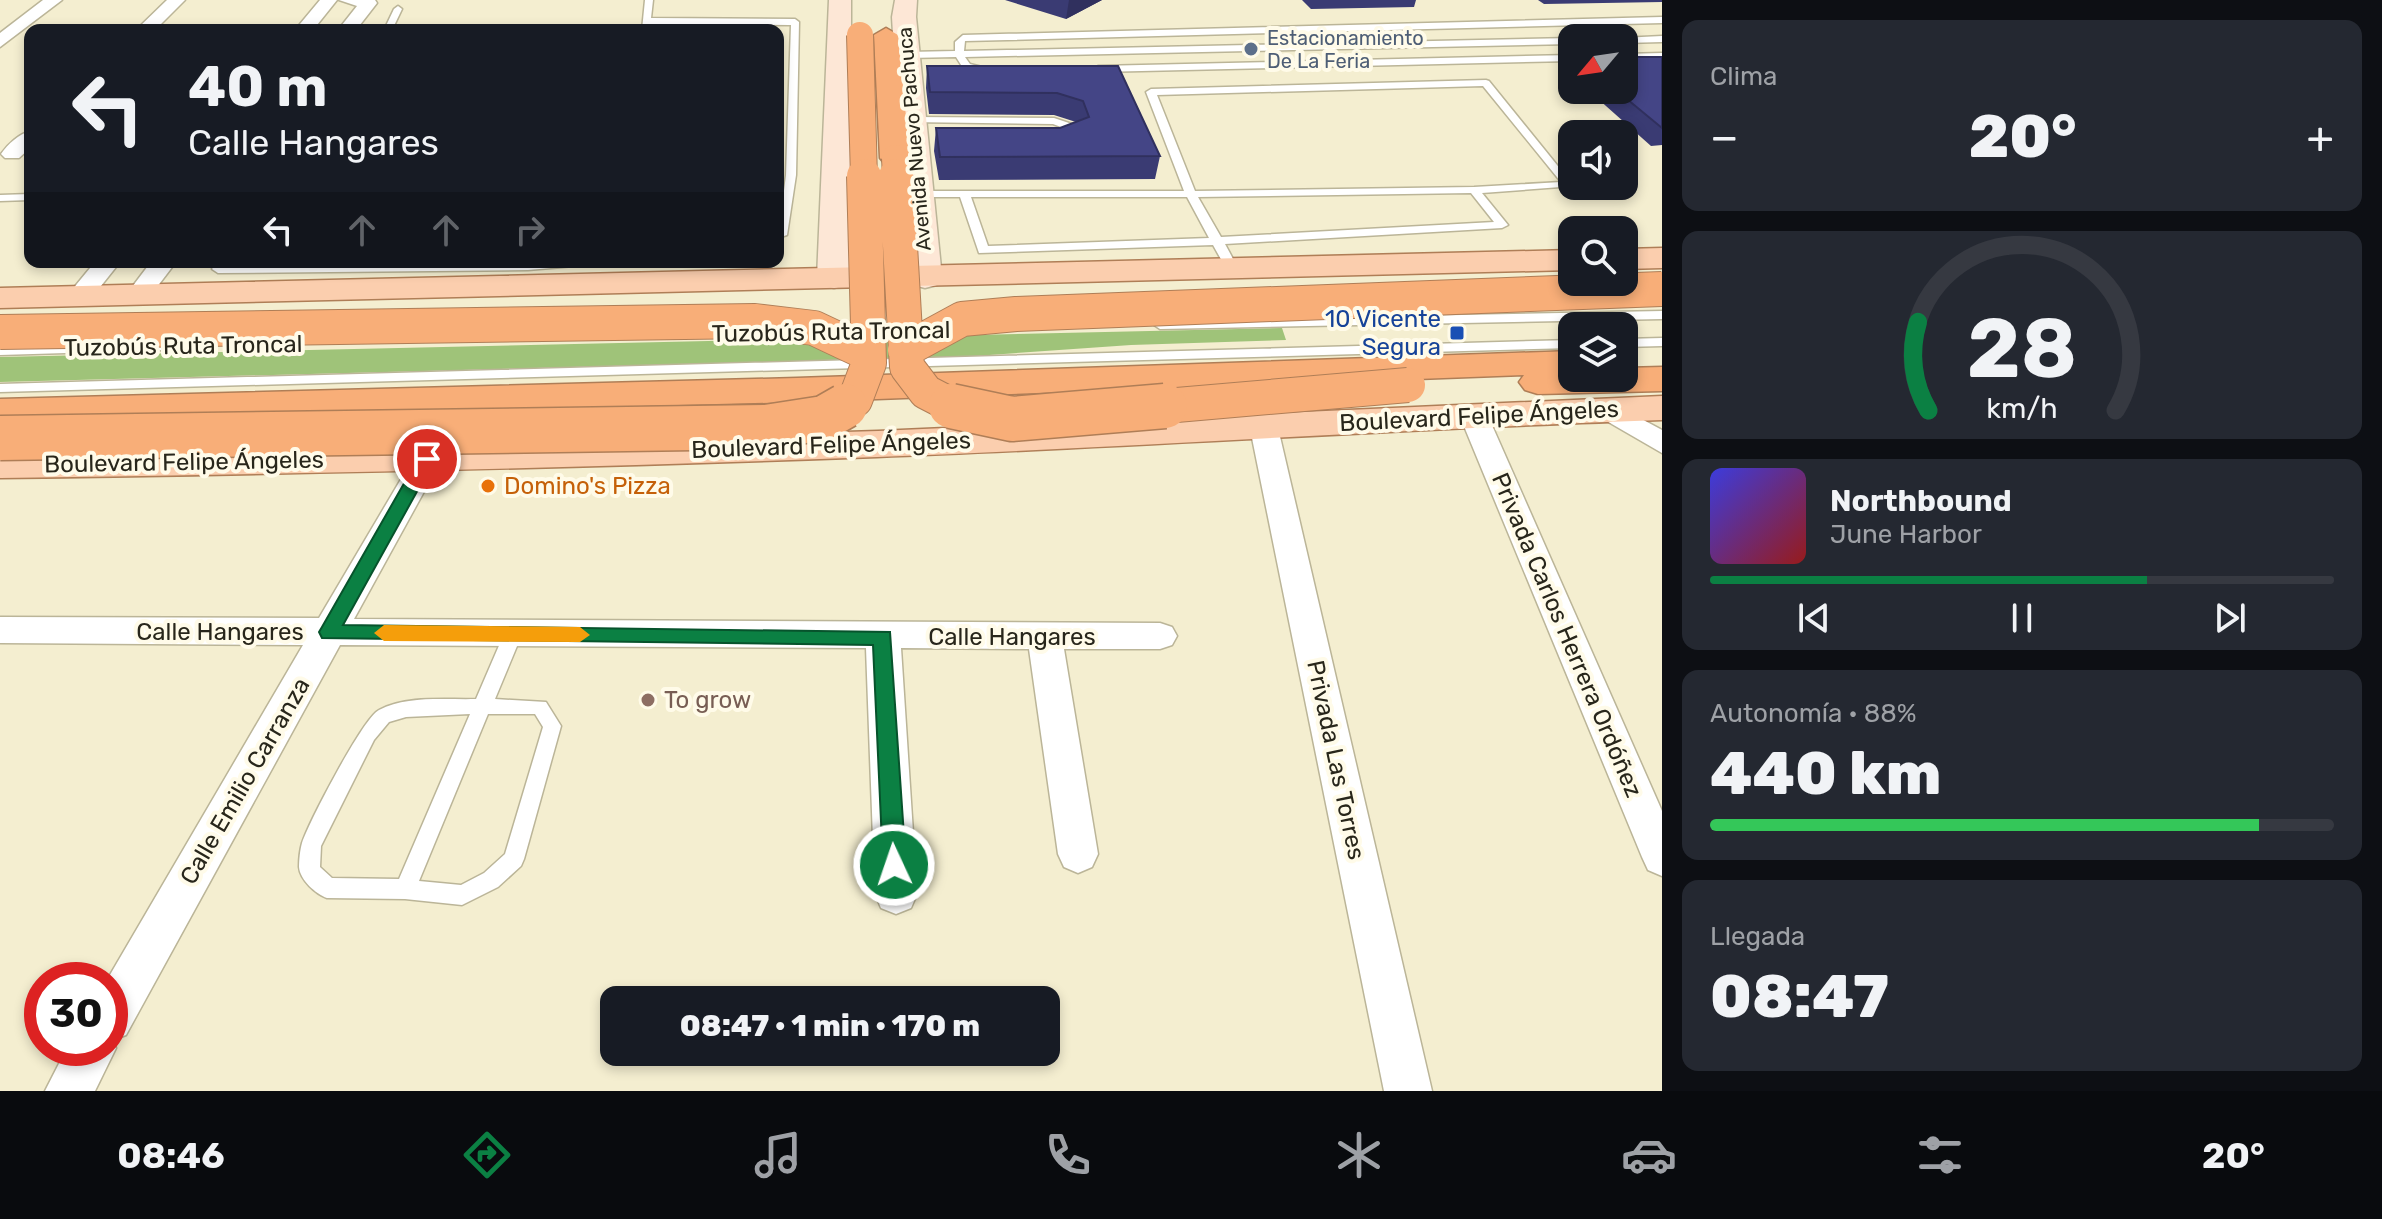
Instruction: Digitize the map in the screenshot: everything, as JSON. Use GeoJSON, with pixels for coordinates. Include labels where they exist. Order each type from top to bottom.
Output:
{"type":"FeatureCollection","features":[{"type":"Feature","properties":{"kind":"highway"},"geometry":{"type":"LineString","coordinates":[[0,438],[766,427],[824,418],[855,400],[869,363],[886,341],[885,42]]}},
{"type":"Feature","properties":{"kind":"highway"},"geometry":{"type":"LineString","coordinates":[[0,332],[755,321],[800,322],[886,341],[962,319],[1016,314],[1662,289]]}},
{"type":"Feature","properties":{"kind":"highway"},"geometry":{"type":"LineString","coordinates":[[0,343],[855,330],[1662,304]]}},
{"type":"Feature","properties":{"kind":"highway"},"geometry":{"type":"LineString","coordinates":[[886,341],[907,367],[918,389],[953,408],[1012,419],[1408,385],[1662,379]]}},
{"type":"Feature","properties":{"kind":"highway","name":"Boulevard Felipe Ángeles"},"geometry":{"type":"LineString","coordinates":[[1638,360],[1662,359]]}},
{"type":"Feature","properties":{"kind":"highway","name":"Boulevard Felipe Ángeles"},"geometry":{"type":"LineString","coordinates":[[0,411],[797,390],[1558,363]]}},
{"type":"Feature","properties":{"kind":"main road"},"geometry":{"type":"LineString","coordinates":[[834,261],[840,0]]}},
{"type":"Feature","properties":{"kind":"main road"},"geometry":{"type":"LineString","coordinates":[[864,0],[885,42]]}},
{"type":"Feature","properties":{"kind":"main road"},"geometry":{"type":"LineString","coordinates":[[885,42],[889,0]]}},
{"type":"Feature","properties":{"kind":"main road","name":"Avenida Nuevo Pachuca"},"geometry":{"type":"LineString","coordinates":[[906,0],[885,42],[920,136],[919,194],[925,278]]}},
{"type":"Feature","properties":{"kind":"main road"},"geometry":{"type":"LineString","coordinates":[[784,263],[834,261],[923,243]]}},
{"type":"Feature","properties":{"kind":"main road"},"geometry":{"type":"LineString","coordinates":[[834,261],[925,278],[1226,256],[1558,260]]}},
{"type":"Feature","properties":{"kind":"main road"},"geometry":{"type":"LineString","coordinates":[[1638,259],[1662,258]]}},
{"type":"Feature","properties":{"kind":"main road"},"geometry":{"type":"LineString","coordinates":[[0,298],[138,295],[691,268]]}},
{"type":"Feature","properties":{"kind":"main road","name":"Boulevard Felipe Ángeles"},"geometry":{"type":"LineString","coordinates":[[0,464],[427,459],[1264,428],[1473,414],[1662,408]]}},
{"type":"Feature","properties":{"kind":"street"},"geometry":{"type":"LineString","coordinates":[[0,42],[54,0]]}},
{"type":"Feature","properties":{"kind":"street"},"geometry":{"type":"LineString","coordinates":[[151,24],[177,0]]}},
{"type":"Feature","properties":{"kind":"street"},"geometry":{"type":"LineString","coordinates":[[172,24],[197,0]]}},
{"type":"Feature","properties":{"kind":"street"},"geometry":{"type":"LineString","coordinates":[[309,24],[329,0]]}},
{"type":"Feature","properties":{"kind":"street"},"geometry":{"type":"LineString","coordinates":[[347,0],[369,3],[352,24]]}},
{"type":"Feature","properties":{"kind":"street"},"geometry":{"type":"LineString","coordinates":[[24,143],[12,154],[24,154]]}},
{"type":"Feature","properties":{"kind":"street"},"geometry":{"type":"LineString","coordinates":[[80,296],[103,268]]}},
{"type":"Feature","properties":{"kind":"street"},"geometry":{"type":"LineString","coordinates":[[138,295],[159,268]]}},
{"type":"Feature","properties":{"kind":"street"},"geometry":{"type":"LineString","coordinates":[[1608,410],[1662,443]]}},
{"type":"Feature","properties":{"kind":"street","name":"Privada Carlos Herrera Ordóñez"},"geometry":{"type":"LineString","coordinates":[[1473,414],[1662,857]]}},
{"type":"Feature","properties":{"kind":"street","name":"Privada Las Torres"},"geometry":{"type":"LineString","coordinates":[[1264,428],[1408,1091]]}},
{"type":"Feature","properties":{"kind":"street","name":"Calle Emilio Carranza"},"geometry":{"type":"LineString","coordinates":[[128,987],[427,459]]}},
{"type":"Feature","properties":{"kind":"street","name":"Calle Hangares"},"geometry":{"type":"LineString","coordinates":[[0,630],[883,637],[1160,636]]}},
{"type":"Feature","properties":{"kind":"street"},"geometry":{"type":"LineString","coordinates":[[883,637],[896,894]]}},
{"type":"Feature","properties":{"kind":"street"},"geometry":{"type":"LineString","coordinates":[[1045,637],[1078,854]]}},
{"type":"Feature","properties":{"kind":"street"},"geometry":{"type":"LineString","coordinates":[[69,1091],[83,1066]]}},
{"type":"Feature","properties":{"kind":"lane"},"geometry":{"type":"LineString","coordinates":[[647,24],[649,0]]}},
{"type":"Feature","properties":{"kind":"lane"},"geometry":{"type":"LineString","coordinates":[[391,24],[398,9]]}},
{"type":"Feature","properties":{"kind":"lane"},"geometry":{"type":"LineString","coordinates":[[1645,20],[1662,31]]}},
{"type":"Feature","properties":{"kind":"lane"},"geometry":{"type":"LineString","coordinates":[[1001,71],[972,70],[960,55],[959,42],[972,36],[1662,20]]}},
{"type":"Feature","properties":{"kind":"lane"},"geometry":{"type":"LineString","coordinates":[[774,24],[795,22],[792,170],[784,226]]}},
{"type":"Feature","properties":{"kind":"lane"},"geometry":{"type":"LineString","coordinates":[[1307,28],[1339,65]]}},
{"type":"Feature","properties":{"kind":"lane"},"geometry":{"type":"LineString","coordinates":[[1638,40],[1662,39]]}},
{"type":"Feature","properties":{"kind":"lane"},"geometry":{"type":"LineString","coordinates":[[885,42],[960,55],[1558,41]]}},
{"type":"Feature","properties":{"kind":"lane"},"geometry":{"type":"LineString","coordinates":[[1638,57],[1662,56]]}},
{"type":"Feature","properties":{"kind":"lane"},"geometry":{"type":"LineString","coordinates":[[1093,69],[1558,58]]}},
{"type":"Feature","properties":{"kind":"lane"},"geometry":{"type":"LineString","coordinates":[[919,194],[1191,194],[1474,190],[1569,185],[1486,83],[1151,92],[1191,194],[1226,256]]}},
{"type":"Feature","properties":{"kind":"lane"},"geometry":{"type":"LineString","coordinates":[[920,136],[1054,121],[1074,128],[1077,140],[1057,145]]}},
{"type":"Feature","properties":{"kind":"lane"},"geometry":{"type":"LineString","coordinates":[[784,165],[792,170]]}},
{"type":"Feature","properties":{"kind":"lane"},"geometry":{"type":"LineString","coordinates":[[784,175],[792,170]]}},
{"type":"Feature","properties":{"kind":"lane"},"geometry":{"type":"LineString","coordinates":[[965,195],[983,250],[1226,256],[1502,225],[1474,190]]}},
{"type":"Feature","properties":{"kind":"lane"},"geometry":{"type":"LineString","coordinates":[[0,198],[24,197]]}},
{"type":"Feature","properties":{"kind":"lane"},"geometry":{"type":"LineString","coordinates":[[219,268],[280,268]]}},
{"type":"Feature","properties":{"kind":"lane"},"geometry":{"type":"LineString","coordinates":[[1150,325],[1662,315]]}},
{"type":"Feature","properties":{"kind":"lane","name":"Tuzobús Ruta Troncal"},"geometry":{"type":"LineString","coordinates":[[415,341],[886,341],[1086,327]]}},
{"type":"Feature","properties":{"kind":"lane"},"geometry":{"type":"LineString","coordinates":[[1638,343],[1662,342]]}},
{"type":"Feature","properties":{"kind":"lane","name":"Tuzobús Ruta Troncal"},"geometry":{"type":"LineString","coordinates":[[0,388],[1558,344]]}},
{"type":"Feature","properties":{"kind":"lane","name":"Tuzobús Ruta Troncal"},"geometry":{"type":"LineString","coordinates":[[0,351],[207,346]]}},
{"type":"Feature","properties":{"kind":"lane"},"geometry":{"type":"LineString","coordinates":[[405,889],[513,634]]}},
{"type":"Feature","properties":{"kind":"lane"},"geometry":{"type":"LineString","coordinates":[[483,706],[540,707],[552,726],[514,859],[491,880],[462,895],[405,889],[327,888],[309,870],[311,845],[367,734],[383,716],[406,709],[483,706]]}},
{"type":"Feature","properties":{"kind":"green space"},"geometry":{"type":"Polygon","coordinates":[[[1282,328],[1286,340],[1131,345],[961,357],[0,382],[0,357],[1282,328]]]}},
{"type":"Feature","properties":{"kind":"building"},"geometry":{"type":"Polygon","coordinates":[[[1638,57],[1662,57],[1662,128],[1633,104],[1638,104],[1638,57]]]}},
{"type":"Feature","properties":{"kind":"building"},"geometry":{"type":"Polygon","coordinates":[[[927,66],[1118,66],[1160,156],[940,157],[936,128],[1060,128],[1089,117],[1083,101],[1057,93],[930,92],[927,66]]]}},
{"type":"Feature","properties":{"kind":"slow traffic"},"geometry":{"type":"LineString","coordinates":[[384,633],[580,635]]}},
{"type":"Feature","properties":{"kind":"place","name":"Estacionamiento De La Feria"},"geometry":{"type":"Point","coordinates":[1251,49]}},
{"type":"Feature","properties":{"kind":"place","name":"10 Vicente Segura"},"geometry":{"type":"Point","coordinates":[1457,333]}},
{"type":"Feature","properties":{"kind":"place","name":"Domino's Pizza"},"geometry":{"type":"Point","coordinates":[488,486]}},
{"type":"Feature","properties":{"kind":"place","name":"To grow"},"geometry":{"type":"Point","coordinates":[648,700]}},
{"type":"Feature","properties":{"kind":"route"},"geometry":{"type":"LineString","coordinates":[[427,459],[329,632],[883,637],[894,865]]}}]}
